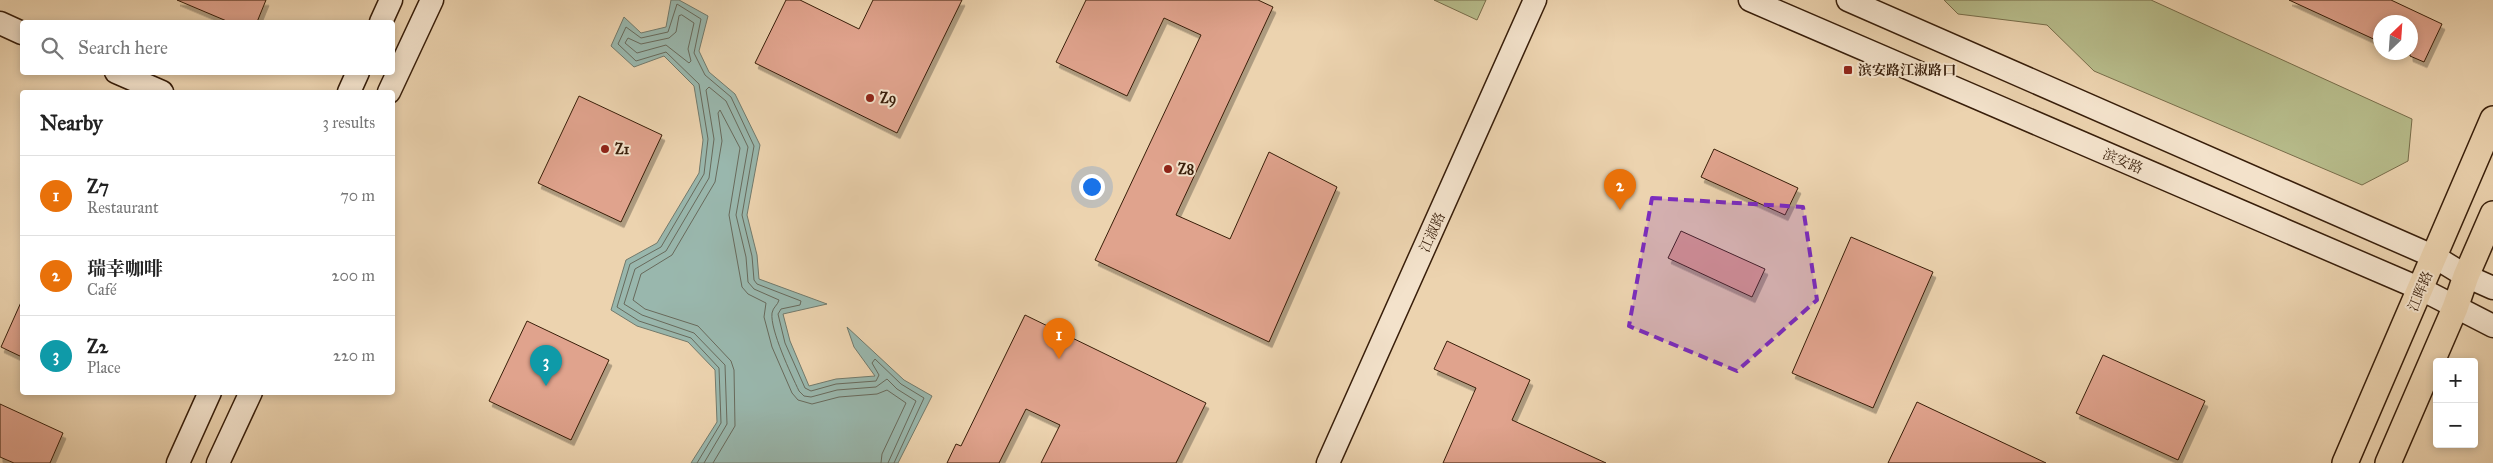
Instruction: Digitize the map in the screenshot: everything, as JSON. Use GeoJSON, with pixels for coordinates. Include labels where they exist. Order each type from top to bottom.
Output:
{"type":"FeatureCollection","features":[{"type":"Feature","properties":{"kind":"main road"},"geometry":{"type":"LineString","coordinates":[[382,20],[391,0]]}},
{"type":"Feature","properties":{"kind":"main road"},"geometry":{"type":"LineString","coordinates":[[390,90],[432,0]]}},
{"type":"Feature","properties":{"kind":"main road","name":"江淑路"},"geometry":{"type":"LineString","coordinates":[[1328,463],[1535,0]]}},
{"type":"Feature","properties":{"kind":"main road","name":"滨安路"},"geometry":{"type":"LineString","coordinates":[[1750,0],[2421,289],[2493,326]]}},
{"type":"Feature","properties":{"kind":"main road"},"geometry":{"type":"LineString","coordinates":[[1848,0],[2435,257],[2466,276],[2493,288]]}},
{"type":"Feature","properties":{"kind":"main road"},"geometry":{"type":"LineString","coordinates":[[0,23],[20,32]]}},
{"type":"Feature","properties":{"kind":"main road"},"geometry":{"type":"LineString","coordinates":[[123,75],[157,90]]}},
{"type":"Feature","properties":{"kind":"main road"},"geometry":{"type":"LineString","coordinates":[[350,90],[357,75]]}},
{"type":"Feature","properties":{"kind":"main road","name":"江晖路"},"geometry":{"type":"LineString","coordinates":[[2346,463],[2493,119]]}},
{"type":"Feature","properties":{"kind":"main road"},"geometry":{"type":"LineString","coordinates":[[2388,463],[2455,308],[2466,276],[2493,214]]}},
{"type":"Feature","properties":{"kind":"main road"},"geometry":{"type":"LineString","coordinates":[[178,463],[209,395]]}},
{"type":"Feature","properties":{"kind":"main road"},"geometry":{"type":"LineString","coordinates":[[218,463],[250,395]]}},
{"type":"Feature","properties":{"kind":"highlighted area"},"geometry":{"type":"Polygon","coordinates":[[[1652,198],[1803,207],[1817,300],[1737,371],[1629,326],[1652,198]]]}},
{"type":"Feature","properties":{"kind":"green space"},"geometry":{"type":"Polygon","coordinates":[[[1434,0],[1486,0],[1477,20],[1434,0]]]}},
{"type":"Feature","properties":{"kind":"green space"},"geometry":{"type":"Polygon","coordinates":[[[1944,0],[2151,0],[2412,119],[2408,161],[2362,185],[2094,71],[2047,25],[1958,14],[1944,0]]]}},
{"type":"Feature","properties":{"kind":"water"},"geometry":{"type":"Polygon","coordinates":[[[671,0],[679,0],[708,16],[699,51],[709,72],[735,94],[760,145],[747,215],[757,255],[759,279],[827,304],[783,314],[790,341],[809,386],[836,379],[875,376],[854,347],[847,327],[904,380],[932,396],[898,463],[691,463],[717,422],[715,370],[688,342],[637,326],[611,310],[626,260],[657,243],[699,173],[703,140],[694,86],[664,56],[634,67],[611,46],[624,17],[641,33],[666,27],[671,0]]]}},
{"type":"Feature","properties":{"kind":"building"},"geometry":{"type":"Polygon","coordinates":[[[177,0],[266,0],[258,20],[224,20],[177,0]]]}},
{"type":"Feature","properties":{"kind":"building","name":"Z9"},"geometry":{"type":"Polygon","coordinates":[[[786,0],[800,0],[859,29],[873,0],[962,0],[897,133],[755,63],[786,0]]]}},
{"type":"Feature","properties":{"kind":"building","name":"Z8"},"geometry":{"type":"Polygon","coordinates":[[[1086,0],[1258,0],[1273,7],[1176,215],[1230,239],[1269,152],[1337,187],[1269,342],[1095,260],[1201,35],[1164,18],[1127,96],[1056,62],[1086,0]]]}},
{"type":"Feature","properties":{"kind":"building"},"geometry":{"type":"Polygon","coordinates":[[[2289,0],[2391,0],[2442,24],[2424,62],[2418,59],[2418,15],[2373,15],[2373,39],[2289,0]]]}},
{"type":"Feature","properties":{"kind":"building","name":"Z1"},"geometry":{"type":"Polygon","coordinates":[[[579,96],[662,135],[621,222],[538,183],[579,96]]]}},
{"type":"Feature","properties":{"kind":"building"},"geometry":{"type":"Polygon","coordinates":[[[1714,149],[1798,188],[1785,215],[1701,177],[1714,149]]]}},
{"type":"Feature","properties":{"kind":"building"},"geometry":{"type":"Polygon","coordinates":[[[1681,231],[1765,269],[1752,297],[1668,258],[1681,231]]]}},
{"type":"Feature","properties":{"kind":"building"},"geometry":{"type":"Polygon","coordinates":[[[1851,237],[1933,272],[1873,408],[1792,373],[1851,237]]]}},
{"type":"Feature","properties":{"kind":"building"},"geometry":{"type":"Polygon","coordinates":[[[20,304],[20,356],[1,347],[20,304]]]}},
{"type":"Feature","properties":{"kind":"building"},"geometry":{"type":"Polygon","coordinates":[[[1025,315],[1206,403],[1176,463],[1041,463],[1060,425],[1026,409],[999,463],[947,463],[956,444],[961,446],[1025,315]]]}},
{"type":"Feature","properties":{"kind":"building"},"geometry":{"type":"Polygon","coordinates":[[[527,321],[609,360],[571,440],[489,401],[527,321]]]}},
{"type":"Feature","properties":{"kind":"building"},"geometry":{"type":"Polygon","coordinates":[[[1447,341],[1530,380],[1512,420],[1606,463],[1443,463],[1476,388],[1434,369],[1447,341]]]}},
{"type":"Feature","properties":{"kind":"building"},"geometry":{"type":"Polygon","coordinates":[[[2103,355],[2205,401],[2178,460],[2076,413],[2103,355]]]}},
{"type":"Feature","properties":{"kind":"building"},"geometry":{"type":"Polygon","coordinates":[[[1917,402],[2046,463],[1888,463],[1917,402]]]}},
{"type":"Feature","properties":{"kind":"building"},"geometry":{"type":"Polygon","coordinates":[[[0,404],[63,433],[50,463],[14,463],[0,457],[0,404]]]}},
{"type":"Feature","properties":{"kind":"place","name":"滨安路江淑路口"},"geometry":{"type":"Point","coordinates":[1848,70]}},
{"type":"Feature","properties":{"kind":"place","name":"Z9"},"geometry":{"type":"Point","coordinates":[870,98]}},
{"type":"Feature","properties":{"kind":"place","name":"Z1"},"geometry":{"type":"Point","coordinates":[605,149]}},
{"type":"Feature","properties":{"kind":"place","name":"Z8"},"geometry":{"type":"Point","coordinates":[1168,169]}},
{"type":"Feature","properties":{"kind":"place","name":"瑞幸咖啡"},"geometry":{"type":"Point","coordinates":[1620,210]}},
{"type":"Feature","properties":{"kind":"place","name":"Z7"},"geometry":{"type":"Point","coordinates":[1059,359]}},
{"type":"Feature","properties":{"kind":"place","name":"Z2"},"geometry":{"type":"Point","coordinates":[546,386]}}]}
